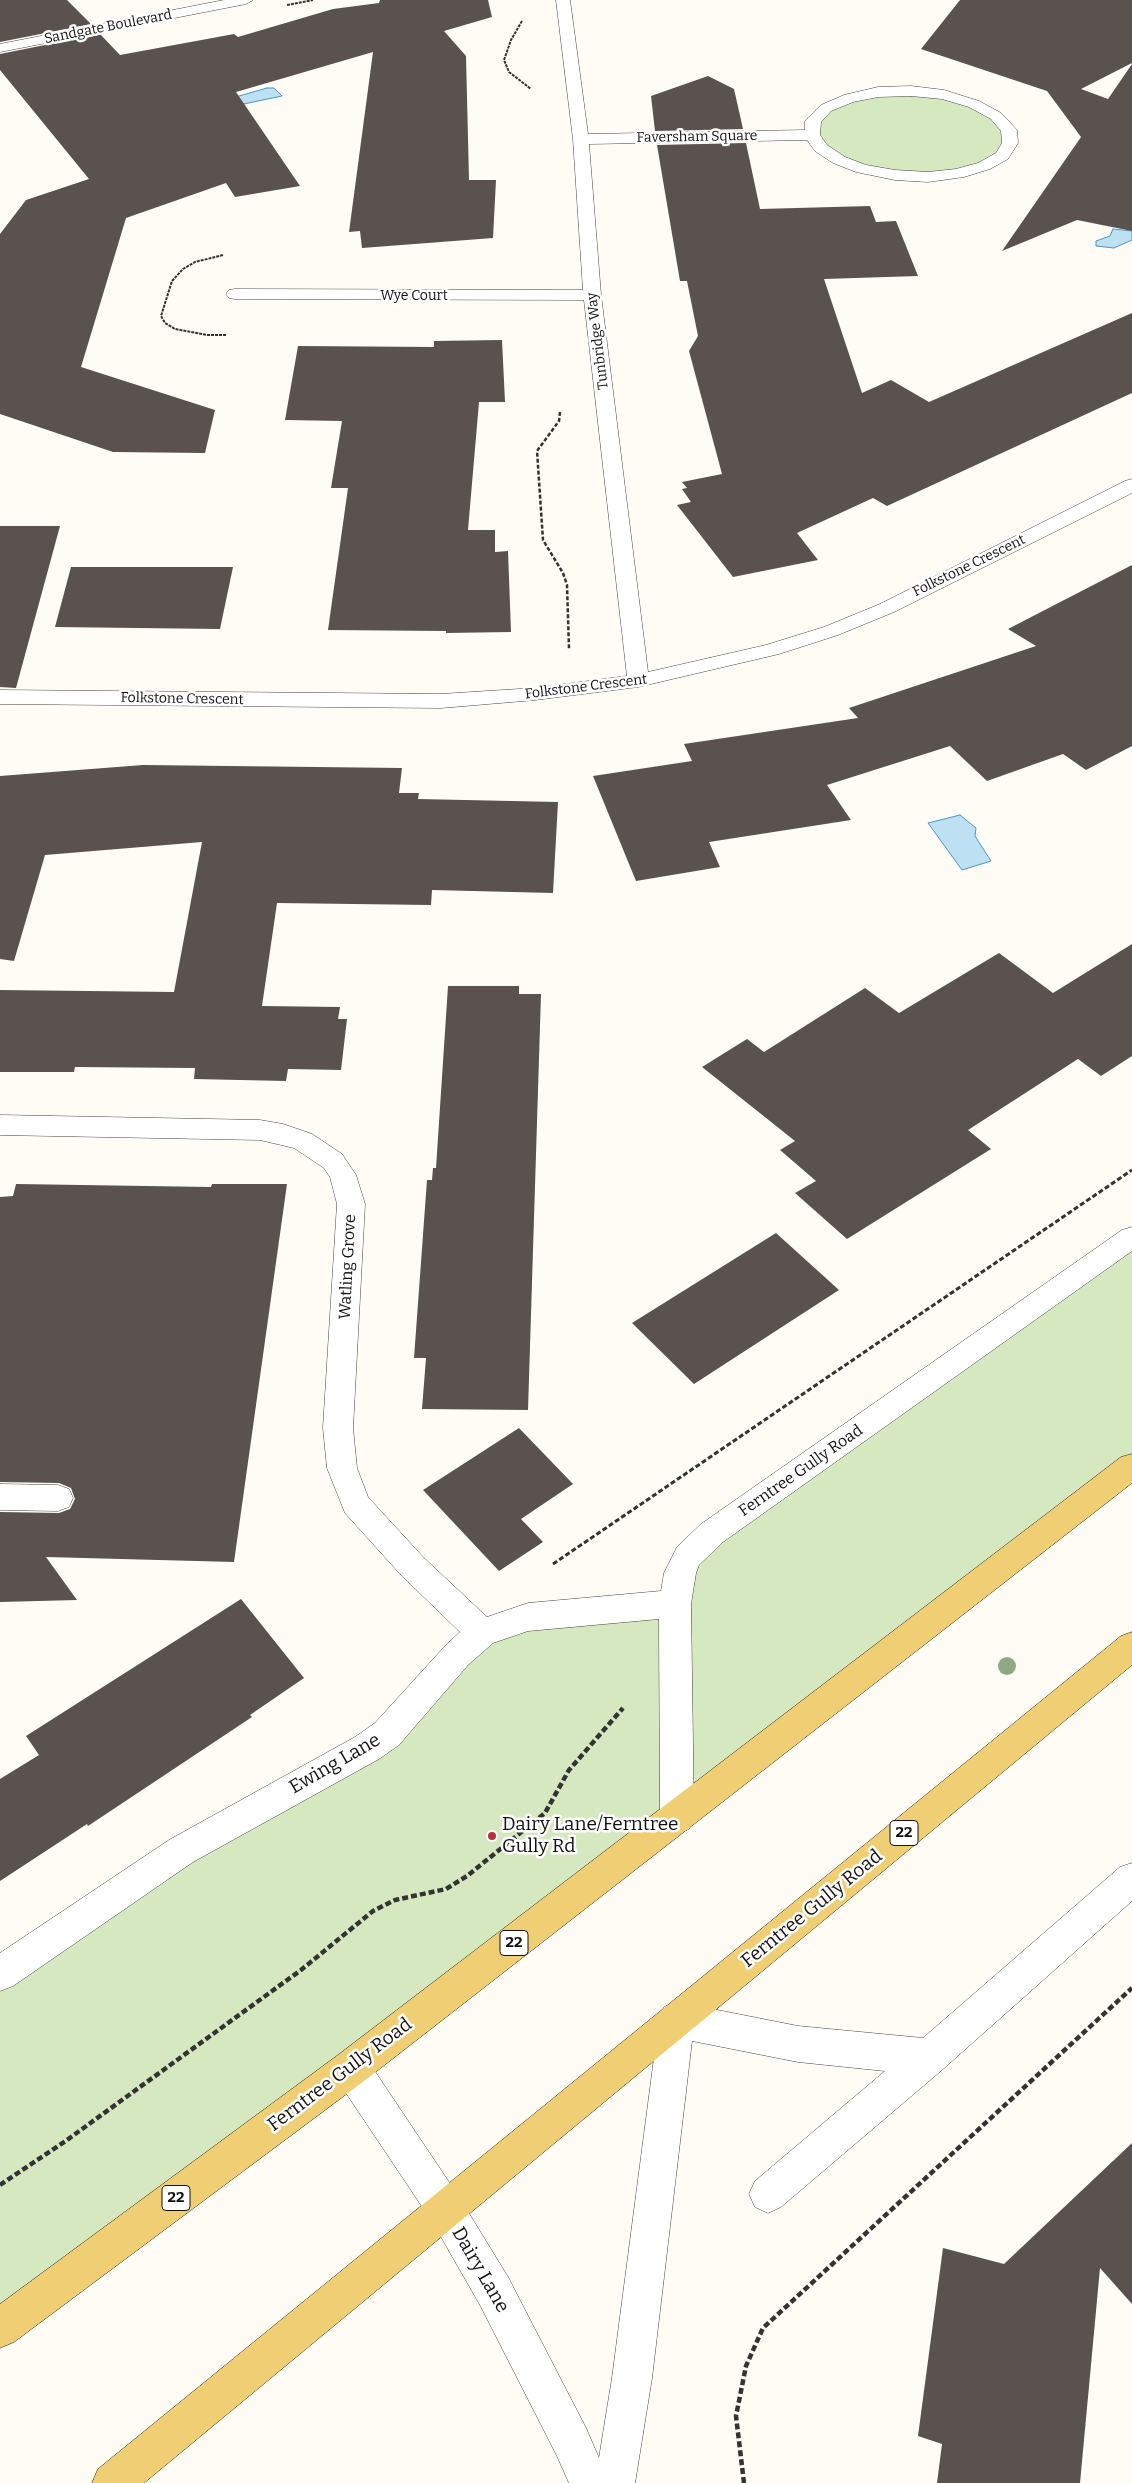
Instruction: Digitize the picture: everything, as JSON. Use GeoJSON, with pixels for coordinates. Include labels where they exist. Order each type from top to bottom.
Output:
{"type":"FeatureCollection","features":[{"type":"Feature","properties":{"kind":"main road","name":"Ferntree Gully Road"},"geometry":{"type":"LineString","coordinates":[[0,2328],[351,2068],[1132,1466]]}},
{"type":"Feature","properties":{"kind":"main road","name":"Ferntree Gully Road"},"geometry":{"type":"LineString","coordinates":[[112,2483],[1132,1646]]}},
{"type":"Feature","properties":{"kind":"street","name":"Sandgate Boulevard"},"geometry":{"type":"LineString","coordinates":[[0,48],[246,0]]}},
{"type":"Feature","properties":{"kind":"street","name":"Tunbridge Way"},"geometry":{"type":"LineString","coordinates":[[563,0],[582,139],[592,295],[638,681]]}},
{"type":"Feature","properties":{"kind":"street"},"geometry":{"type":"LineString","coordinates":[[911,91],[944,95],[974,104],[996,116],[1009,130],[1010,143],[1002,156],[984,166],[958,174],[928,177],[896,176],[862,169],[839,160],[821,148],[812,135],[813,121],[826,108],[848,98],[878,92],[911,91]]}},
{"type":"Feature","properties":{"kind":"street","name":"Faversham Square"},"geometry":{"type":"LineString","coordinates":[[582,139],[812,135]]}},
{"type":"Feature","properties":{"kind":"street","name":"Wye Court"},"geometry":{"type":"LineString","coordinates":[[235,294],[592,295]]}},
{"type":"Feature","properties":{"kind":"street","name":"Folkstone Crescent"},"geometry":{"type":"LineString","coordinates":[[0,697],[441,701],[535,694],[638,681],[754,655],[831,631],[886,608],[1132,485]]}},
{"type":"Feature","properties":{"kind":"street","name":"Watling Grove"},"geometry":{"type":"LineString","coordinates":[[0,1125],[260,1130],[303,1140],[333,1161],[343,1175],[351,1204],[338,1428],[342,1468],[356,1504],[367,1517],[413,1567],[482,1633]]}},
{"type":"Feature","properties":{"kind":"street","name":"Ferntree Gully Road"},"geometry":{"type":"LineString","coordinates":[[676,1818],[675,1604],[680,1573],[688,1556],[699,1544],[1132,1237]]}},
{"type":"Feature","properties":{"kind":"street"},"geometry":{"type":"LineString","coordinates":[[0,1497],[58,1498]]}},
{"type":"Feature","properties":{"kind":"street","name":"Ewing Lane"},"geometry":{"type":"LineString","coordinates":[[0,1974],[181,1851],[367,1748],[387,1734],[457,1655],[482,1633],[528,1617],[675,1604]]}},
{"type":"Feature","properties":{"kind":"street"},"geometry":{"type":"LineString","coordinates":[[768,2194],[928,2058],[1132,1879]]}},
{"type":"Feature","properties":{"kind":"street"},"geometry":{"type":"LineString","coordinates":[[615,2483],[632,2378],[677,2020],[798,2044],[928,2058]]}},
{"type":"Feature","properties":{"kind":"street","name":"Dairy Lane"},"geometry":{"type":"LineString","coordinates":[[351,2068],[446,2210],[494,2291],[572,2442],[589,2483]]}},
{"type":"Feature","properties":{"kind":"path"},"geometry":{"type":"LineString","coordinates":[[524,17],[511,40],[504,60],[508,72],[532,90]]}},
{"type":"Feature","properties":{"kind":"path"},"geometry":{"type":"LineString","coordinates":[[560,408],[559,422],[537,451],[543,540],[563,573],[567,585],[569,657]]}},
{"type":"Feature","properties":{"kind":"path"},"geometry":{"type":"LineString","coordinates":[[549,1567],[1132,1170]]}},
{"type":"Feature","properties":{"kind":"path"},"geometry":{"type":"LineString","coordinates":[[0,2185],[67,2140],[293,1976],[373,1911],[395,1900],[428,1894],[446,1888],[466,1876],[545,1813],[577,1760],[675,1653]]}},
{"type":"Feature","properties":{"kind":"path"},"geometry":{"type":"LineString","coordinates":[[744,2483],[736,2416],[746,2366],[763,2328],[1132,1988]]}},
{"type":"Feature","properties":{"kind":"green space"},"geometry":{"type":"Polygon","coordinates":[[[911,91],[974,104],[1009,130],[1002,156],[958,174],[862,169],[821,148],[813,122],[849,98],[911,91]]]}},
{"type":"Feature","properties":{"kind":"green space"},"geometry":{"type":"Polygon","coordinates":[[[1132,1237],[1132,1466],[0,2328],[0,1974],[345,1762],[482,1633],[675,1604],[680,1573],[1132,1237]]]}},
{"type":"Feature","properties":{"kind":"water"},"geometry":{"type":"Polygon","coordinates":[[[267,88],[274,88],[282,96],[239,105],[232,98],[267,88]]]}},
{"type":"Feature","properties":{"kind":"water"},"geometry":{"type":"Polygon","coordinates":[[[1113,229],[1132,231],[1132,240],[1114,248],[1096,246],[1096,241],[1110,236],[1113,229]]]}},
{"type":"Feature","properties":{"kind":"water"},"geometry":{"type":"Polygon","coordinates":[[[960,815],[976,828],[975,836],[991,861],[962,870],[928,823],[960,815]]]}},
{"type":"Feature","properties":{"kind":"building"},"geometry":{"type":"Polygon","coordinates":[[[0,0],[67,0],[91,24],[0,42],[0,0]]]}},
{"type":"Feature","properties":{"kind":"building"},"geometry":{"type":"Polygon","coordinates":[[[380,0],[488,0],[492,17],[444,31],[466,56],[469,180],[496,180],[493,238],[362,248],[360,231],[349,232],[373,52],[236,92],[300,186],[235,197],[226,183],[126,218],[81,367],[215,410],[205,453],[113,452],[0,414],[0,234],[26,200],[89,179],[0,70],[0,54],[100,34],[120,55],[234,34],[238,37],[333,9],[379,3],[380,0]]]}},
{"type":"Feature","properties":{"kind":"building"},"geometry":{"type":"Polygon","coordinates":[[[960,0],[1132,0],[1132,63],[1081,89],[1108,99],[1132,64],[1132,231],[1077,220],[1002,251],[1081,137],[1047,91],[921,49],[960,0]]]}},
{"type":"Feature","properties":{"kind":"building"},"geometry":{"type":"Polygon","coordinates":[[[708,76],[734,89],[743,129],[655,131],[651,96],[708,76]]]}},
{"type":"Feature","properties":{"kind":"building"},"geometry":{"type":"Polygon","coordinates":[[[746,143],[760,209],[870,206],[876,222],[896,221],[918,276],[824,279],[862,393],[891,380],[929,402],[1132,313],[1132,393],[887,506],[873,498],[797,533],[818,560],[733,577],[677,505],[691,502],[682,489],[687,488],[682,482],[722,474],[689,351],[698,336],[687,281],[680,281],[657,145],[746,143]]]}},
{"type":"Feature","properties":{"kind":"building"},"geometry":{"type":"Polygon","coordinates":[[[502,340],[505,402],[479,402],[468,530],[495,530],[495,552],[508,551],[511,632],[446,633],[446,631],[328,630],[348,488],[331,488],[342,421],[285,420],[298,346],[434,347],[434,341],[502,340]]]}},
{"type":"Feature","properties":{"kind":"building"},"geometry":{"type":"Polygon","coordinates":[[[0,526],[60,526],[16,688],[0,687],[0,526]]]}},
{"type":"Feature","properties":{"kind":"building"},"geometry":{"type":"Polygon","coordinates":[[[1132,565],[1132,746],[1086,770],[1063,754],[987,781],[950,746],[827,785],[851,820],[709,842],[720,867],[636,881],[593,776],[692,761],[684,744],[858,718],[849,708],[1036,646],[1008,629],[1132,565]]]}},
{"type":"Feature","properties":{"kind":"building"},"geometry":{"type":"Polygon","coordinates":[[[71,567],[233,567],[220,629],[55,627],[71,567]]]}},
{"type":"Feature","properties":{"kind":"building"},"geometry":{"type":"Polygon","coordinates":[[[143,765],[402,768],[399,793],[419,793],[418,799],[558,802],[553,893],[432,890],[431,905],[277,903],[262,1006],[340,1007],[338,1019],[347,1019],[341,1070],[288,1069],[286,1081],[194,1079],[195,1068],[75,1067],[74,1072],[0,1072],[0,990],[174,992],[202,842],[45,855],[14,961],[0,959],[0,776],[143,765]]]}},
{"type":"Feature","properties":{"kind":"building"},"geometry":{"type":"Polygon","coordinates":[[[1132,944],[1132,1056],[1101,1076],[1078,1059],[968,1130],[991,1149],[847,1239],[795,1193],[816,1181],[780,1150],[795,1141],[702,1067],[747,1039],[764,1052],[865,988],[899,1013],[999,953],[1053,993],[1132,944]]]}},
{"type":"Feature","properties":{"kind":"building"},"geometry":{"type":"Polygon","coordinates":[[[448,986],[519,986],[519,994],[541,994],[528,1410],[422,1409],[426,1358],[414,1358],[427,1180],[432,1180],[433,1168],[436,1168],[448,986]]]}},
{"type":"Feature","properties":{"kind":"building"},"geometry":{"type":"Polygon","coordinates":[[[16,1184],[211,1187],[212,1184],[287,1184],[234,1562],[46,1557],[77,1600],[0,1602],[0,1512],[59,1513],[70,1509],[75,1499],[71,1488],[59,1483],[0,1482],[0,1197],[13,1196],[16,1184]]]}},
{"type":"Feature","properties":{"kind":"building"},"geometry":{"type":"Polygon","coordinates":[[[776,1233],[839,1290],[694,1384],[632,1323],[776,1233]]]}},
{"type":"Feature","properties":{"kind":"building"},"geometry":{"type":"Polygon","coordinates":[[[519,1428],[573,1484],[521,1519],[543,1542],[499,1571],[423,1490],[519,1428]]]}},
{"type":"Feature","properties":{"kind":"building"},"geometry":{"type":"Polygon","coordinates":[[[241,1599],[304,1678],[250,1715],[252,1717],[88,1826],[87,1824],[0,1881],[0,1779],[39,1755],[26,1736],[241,1599]]]}},
{"type":"Feature","properties":{"kind":"building"},"geometry":{"type":"Polygon","coordinates":[[[1132,2143],[1132,2304],[1100,2268],[1080,2483],[937,2483],[942,2444],[918,2436],[943,2248],[1004,2264],[1132,2143]]]}},
{"type":"Feature","properties":{"kind":"place","name":"Dairy Lane/Ferntree Gully Rd"},"geometry":{"type":"Point","coordinates":[492,1836]}}]}
